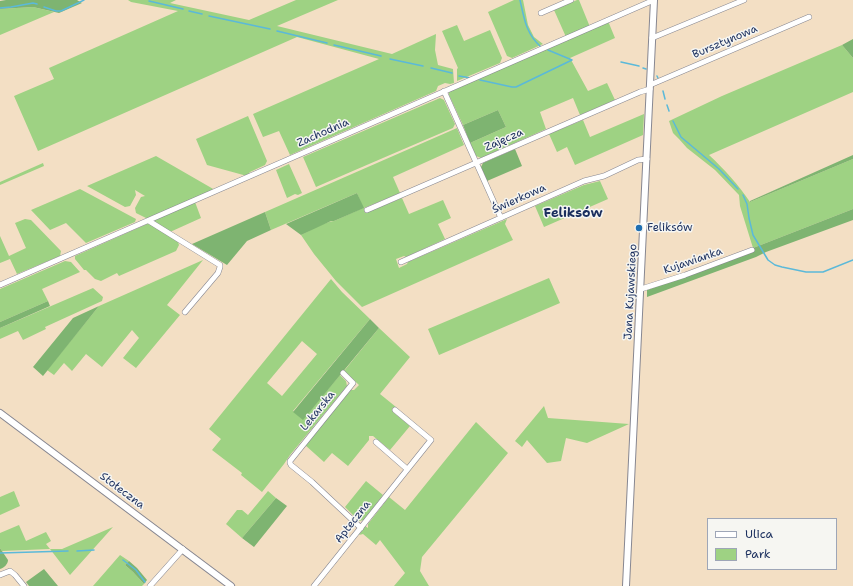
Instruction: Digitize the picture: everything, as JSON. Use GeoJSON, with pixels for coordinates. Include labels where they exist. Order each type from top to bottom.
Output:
{"type":"FeatureCollection","features":[{"type":"Feature","properties":{"kind":"main road","name":"Jana Kujawskiego"},"geometry":{"type":"LineString","coordinates":[[626,586],[654,0]]}},
{"type":"Feature","properties":{"kind":"main road","name":"Stołeczna"},"geometry":{"type":"LineString","coordinates":[[0,413],[231,586]]}},
{"type":"Feature","properties":{"kind":"street"},"geometry":{"type":"LineString","coordinates":[[541,13],[571,0]]}},
{"type":"Feature","properties":{"kind":"street","name":"Zachodnia"},"geometry":{"type":"LineString","coordinates":[[0,285],[654,0]]}},
{"type":"Feature","properties":{"kind":"street"},"geometry":{"type":"LineString","coordinates":[[652,38],[744,0]]}},
{"type":"Feature","properties":{"kind":"street","name":"Bursztynowa"},"geometry":{"type":"LineString","coordinates":[[650,87],[809,17]]}},
{"type":"Feature","properties":{"kind":"street","name":"Zajęcza"},"geometry":{"type":"LineString","coordinates":[[367,210],[476,164],[650,87]]}},
{"type":"Feature","properties":{"kind":"street"},"geometry":{"type":"LineString","coordinates":[[444,91],[501,218]]}},
{"type":"Feature","properties":{"kind":"street","name":"Świerkowa"},"geometry":{"type":"LineString","coordinates":[[401,262],[584,181],[604,176],[638,160],[646,159]]}},
{"type":"Feature","properties":{"kind":"street"},"geometry":{"type":"LineString","coordinates":[[149,221],[220,265],[218,273],[185,312]]}},
{"type":"Feature","properties":{"kind":"street","name":"Kujawianka"},"geometry":{"type":"LineString","coordinates":[[641,289],[685,275],[752,250]]}},
{"type":"Feature","properties":{"kind":"street","name":"Lekarska"},"geometry":{"type":"LineString","coordinates":[[343,373],[353,383],[290,461],[290,463],[361,528]]}},
{"type":"Feature","properties":{"kind":"street","name":"Apteczna"},"geometry":{"type":"LineString","coordinates":[[314,586],[431,440],[395,410]]}},
{"type":"Feature","properties":{"kind":"street"},"geometry":{"type":"LineString","coordinates":[[376,442],[407,469]]}},
{"type":"Feature","properties":{"kind":"street"},"geometry":{"type":"LineString","coordinates":[[150,586],[183,550]]}},
{"type":"Feature","properties":{"kind":"street"},"geometry":{"type":"LineString","coordinates":[[0,575],[10,571],[24,586]]}},
{"type":"Feature","properties":{"kind":"green space"},"geometry":{"type":"Polygon","coordinates":[[[77,0],[82,3],[59,13],[33,7],[0,9],[0,1],[77,0]]]}},
{"type":"Feature","properties":{"kind":"green space"},"geometry":{"type":"Polygon","coordinates":[[[128,0],[176,0],[170,3],[249,20],[296,0],[338,0],[277,26],[392,54],[436,34],[435,50],[438,65],[453,69],[454,83],[445,83],[438,86],[436,91],[290,155],[279,131],[263,137],[253,114],[379,59],[297,37],[38,151],[14,96],[54,79],[49,68],[178,11],[131,2],[128,0]]]}},
{"type":"Feature","properties":{"kind":"green space"},"geometry":{"type":"Polygon","coordinates":[[[514,0],[523,0],[528,25],[534,37],[543,44],[512,58],[507,56],[488,12],[514,0]]]}},
{"type":"Feature","properties":{"kind":"green space"},"geometry":{"type":"Polygon","coordinates":[[[579,0],[590,27],[566,37],[554,10],[579,0]]]}},
{"type":"Feature","properties":{"kind":"green space"},"geometry":{"type":"Polygon","coordinates":[[[33,7],[54,12],[0,35],[0,9],[33,7]]]}},
{"type":"Feature","properties":{"kind":"green space"},"geometry":{"type":"Polygon","coordinates":[[[608,21],[615,38],[570,58],[588,91],[607,83],[615,100],[580,115],[573,98],[540,112],[546,129],[481,158],[476,156],[470,143],[506,127],[498,110],[463,125],[449,95],[449,91],[608,21]]]}},
{"type":"Feature","properties":{"kind":"green space"},"geometry":{"type":"Polygon","coordinates":[[[457,25],[464,41],[490,30],[502,58],[500,63],[457,81],[458,68],[442,31],[457,25]]]}},
{"type":"Feature","properties":{"kind":"green space"},"geometry":{"type":"Polygon","coordinates":[[[853,39],[853,58],[842,45],[853,39]]]}},
{"type":"Feature","properties":{"kind":"green space"},"geometry":{"type":"Polygon","coordinates":[[[842,45],[853,58],[853,92],[709,155],[731,177],[750,202],[853,159],[853,209],[753,248],[740,206],[739,195],[715,170],[687,148],[673,133],[669,121],[722,96],[842,45]]]}},
{"type":"Feature","properties":{"kind":"green space"},"geometry":{"type":"Polygon","coordinates":[[[440,98],[444,100],[455,124],[453,128],[316,187],[303,157],[440,98]]]}},
{"type":"Feature","properties":{"kind":"green space"},"geometry":{"type":"Polygon","coordinates":[[[498,110],[506,127],[470,143],[463,125],[498,110]]]}},
{"type":"Feature","properties":{"kind":"green space"},"geometry":{"type":"Polygon","coordinates":[[[644,114],[643,135],[575,165],[567,147],[557,152],[549,134],[583,120],[590,137],[644,114]]]}},
{"type":"Feature","properties":{"kind":"green space"},"geometry":{"type":"Polygon","coordinates":[[[248,116],[267,161],[265,165],[250,172],[247,176],[207,165],[196,139],[248,116]]]}},
{"type":"Feature","properties":{"kind":"green space"},"geometry":{"type":"Polygon","coordinates":[[[457,128],[464,145],[393,177],[400,193],[364,208],[365,213],[402,198],[409,214],[443,200],[451,218],[438,224],[445,239],[406,257],[404,256],[396,259],[399,268],[408,262],[507,219],[505,224],[513,240],[362,307],[336,281],[301,235],[322,224],[334,221],[363,208],[357,193],[271,230],[265,212],[457,128]]]}},
{"type":"Feature","properties":{"kind":"green space"},"geometry":{"type":"Polygon","coordinates":[[[515,149],[522,166],[487,181],[481,167],[483,163],[515,149]]]}},
{"type":"Feature","properties":{"kind":"green space"},"geometry":{"type":"Polygon","coordinates":[[[853,155],[853,159],[750,202],[750,201],[853,155]]]}},
{"type":"Feature","properties":{"kind":"green space"},"geometry":{"type":"Polygon","coordinates":[[[156,156],[215,190],[148,219],[136,213],[135,208],[141,197],[145,196],[135,190],[136,195],[130,206],[125,207],[87,186],[156,156]]]}},
{"type":"Feature","properties":{"kind":"green space"},"geometry":{"type":"Polygon","coordinates":[[[43,163],[44,166],[0,185],[0,182],[43,163]]]}},
{"type":"Feature","properties":{"kind":"green space"},"geometry":{"type":"Polygon","coordinates":[[[289,164],[302,193],[298,195],[295,194],[287,198],[276,170],[289,164]]]}},
{"type":"Feature","properties":{"kind":"green space"},"geometry":{"type":"Polygon","coordinates":[[[600,181],[608,199],[544,227],[535,206],[584,185],[600,181]]]}},
{"type":"Feature","properties":{"kind":"green space"},"geometry":{"type":"Polygon","coordinates":[[[80,189],[136,219],[135,222],[86,243],[66,223],[50,230],[31,210],[80,189]]]}},
{"type":"Feature","properties":{"kind":"green space"},"geometry":{"type":"Polygon","coordinates":[[[357,193],[364,208],[301,235],[286,224],[357,193]]]}},
{"type":"Feature","properties":{"kind":"green space"},"geometry":{"type":"Polygon","coordinates":[[[195,202],[201,218],[170,232],[154,222],[155,219],[195,202]]]}},
{"type":"Feature","properties":{"kind":"green space"},"geometry":{"type":"Polygon","coordinates":[[[853,209],[853,220],[647,297],[647,290],[754,251],[753,248],[853,209]]]}},
{"type":"Feature","properties":{"kind":"green space"},"geometry":{"type":"Polygon","coordinates":[[[265,212],[271,230],[247,241],[227,265],[192,244],[265,212]]]}},
{"type":"Feature","properties":{"kind":"green space"},"geometry":{"type":"Polygon","coordinates":[[[25,219],[31,220],[61,251],[60,256],[17,274],[10,259],[0,263],[0,236],[9,256],[26,248],[15,223],[25,219]]]}},
{"type":"Feature","properties":{"kind":"green space"},"geometry":{"type":"Polygon","coordinates":[[[150,224],[178,242],[179,245],[176,251],[119,276],[117,273],[101,281],[95,279],[86,270],[84,270],[75,259],[75,256],[150,224]]]}},
{"type":"Feature","properties":{"kind":"green space"},"geometry":{"type":"Polygon","coordinates":[[[203,260],[167,305],[180,315],[136,368],[123,358],[139,338],[132,330],[102,367],[86,354],[72,371],[64,363],[54,375],[47,370],[99,306],[203,260]]]}},
{"type":"Feature","properties":{"kind":"green space"},"geometry":{"type":"Polygon","coordinates":[[[65,261],[71,262],[80,272],[42,289],[48,301],[0,322],[0,289],[65,261]]]}},
{"type":"Feature","properties":{"kind":"green space"},"geometry":{"type":"Polygon","coordinates":[[[549,278],[560,303],[439,355],[428,329],[549,278]]]}},
{"type":"Feature","properties":{"kind":"green space"},"geometry":{"type":"Polygon","coordinates":[[[331,279],[370,319],[293,411],[303,419],[340,375],[346,381],[347,386],[290,455],[262,492],[241,475],[242,473],[212,450],[221,439],[209,429],[331,279]],[[302,341],[267,383],[282,396],[317,354],[302,341]]]}},
{"type":"Feature","properties":{"kind":"green space"},"geometry":{"type":"Polygon","coordinates":[[[93,288],[103,297],[102,301],[45,327],[46,329],[23,340],[18,331],[0,339],[0,328],[93,288]]]}},
{"type":"Feature","properties":{"kind":"green space"},"geometry":{"type":"Polygon","coordinates":[[[48,301],[50,306],[0,328],[0,322],[48,301]]]}},
{"type":"Feature","properties":{"kind":"green space"},"geometry":{"type":"Polygon","coordinates":[[[99,306],[43,376],[33,367],[73,318],[99,306]]]}},
{"type":"Feature","properties":{"kind":"green space"},"geometry":{"type":"Polygon","coordinates":[[[370,319],[379,328],[303,420],[293,412],[370,319]]]}},
{"type":"Feature","properties":{"kind":"green space"},"geometry":{"type":"Polygon","coordinates":[[[379,328],[410,357],[380,394],[396,407],[392,408],[393,412],[410,426],[390,450],[373,436],[369,436],[369,440],[348,466],[332,453],[324,462],[305,445],[351,390],[354,390],[359,385],[344,371],[379,328]]]}},
{"type":"Feature","properties":{"kind":"green space"},"geometry":{"type":"Polygon","coordinates":[[[544,406],[548,418],[629,424],[587,443],[566,438],[561,461],[547,463],[527,440],[522,447],[515,441],[544,406]]]}},
{"type":"Feature","properties":{"kind":"green space"},"geometry":{"type":"Polygon","coordinates":[[[476,422],[508,453],[422,557],[420,571],[429,586],[394,586],[405,573],[380,540],[376,545],[363,534],[359,535],[365,526],[368,528],[368,524],[389,497],[405,510],[476,422]]]}},
{"type":"Feature","properties":{"kind":"green space"},"geometry":{"type":"Polygon","coordinates":[[[366,481],[383,495],[364,520],[359,521],[345,507],[366,481]]]}},
{"type":"Feature","properties":{"kind":"green space"},"geometry":{"type":"Polygon","coordinates":[[[14,491],[20,506],[0,515],[0,497],[14,491]]]}},
{"type":"Feature","properties":{"kind":"green space"},"geometry":{"type":"Polygon","coordinates":[[[268,491],[276,498],[242,538],[226,524],[237,510],[242,510],[248,515],[268,491]]]}},
{"type":"Feature","properties":{"kind":"green space"},"geometry":{"type":"Polygon","coordinates":[[[276,498],[287,506],[254,547],[242,538],[276,498]]]}},
{"type":"Feature","properties":{"kind":"green space"},"geometry":{"type":"Polygon","coordinates":[[[19,525],[26,541],[46,532],[51,541],[46,544],[50,549],[2,551],[0,548],[0,533],[19,525]]]}},
{"type":"Feature","properties":{"kind":"green space"},"geometry":{"type":"Polygon","coordinates":[[[113,527],[70,575],[50,549],[62,549],[113,527]]]}},
{"type":"Feature","properties":{"kind":"green space"},"geometry":{"type":"Polygon","coordinates":[[[0,548],[8,560],[6,566],[0,569],[0,548]]]}},
{"type":"Feature","properties":{"kind":"green space"},"geometry":{"type":"Polygon","coordinates":[[[120,555],[129,561],[125,565],[144,584],[142,586],[93,586],[120,555]]]}},
{"type":"Feature","properties":{"kind":"green space"},"geometry":{"type":"Polygon","coordinates":[[[129,561],[147,580],[144,584],[125,565],[129,561]]]}},
{"type":"Feature","properties":{"kind":"green space"},"geometry":{"type":"Polygon","coordinates":[[[44,569],[58,586],[29,586],[26,582],[44,569]]]}},
{"type":"Feature","properties":{"kind":"waterway"},"geometry":{"type":"LineString","coordinates":[[44,7],[61,11],[84,0]]}},
{"type":"Feature","properties":{"kind":"waterway"},"geometry":{"type":"LineString","coordinates":[[520,0],[524,19],[529,31],[541,47]]}},
{"type":"Feature","properties":{"kind":"waterway"},"geometry":{"type":"LineString","coordinates":[[149,1],[183,9]]}},
{"type":"Feature","properties":{"kind":"waterway"},"geometry":{"type":"LineString","coordinates":[[0,8],[33,3],[37,4]]}},
{"type":"Feature","properties":{"kind":"waterway"},"geometry":{"type":"LineString","coordinates":[[189,11],[202,14]]}},
{"type":"Feature","properties":{"kind":"waterway"},"geometry":{"type":"LineString","coordinates":[[209,16],[270,29]]}},
{"type":"Feature","properties":{"kind":"waterway"},"geometry":{"type":"LineString","coordinates":[[277,31],[327,43]]}},
{"type":"Feature","properties":{"kind":"waterway"},"geometry":{"type":"LineString","coordinates":[[334,45],[381,56]]}},
{"type":"Feature","properties":{"kind":"waterway"},"geometry":{"type":"LineString","coordinates":[[548,50],[572,60]]}},
{"type":"Feature","properties":{"kind":"waterway"},"geometry":{"type":"LineString","coordinates":[[390,59],[423,66]]}},
{"type":"Feature","properties":{"kind":"waterway"},"geometry":{"type":"LineString","coordinates":[[480,80],[516,87],[572,60]]}},
{"type":"Feature","properties":{"kind":"waterway"},"geometry":{"type":"LineString","coordinates":[[621,62],[639,66]]}},
{"type":"Feature","properties":{"kind":"waterway"},"geometry":{"type":"LineString","coordinates":[[431,68],[452,73]]}},
{"type":"Feature","properties":{"kind":"waterway"},"geometry":{"type":"LineString","coordinates":[[459,76],[471,78]]}},
{"type":"Feature","properties":{"kind":"waterway"},"geometry":{"type":"LineString","coordinates":[[663,91],[665,99]]}},
{"type":"Feature","properties":{"kind":"waterway"},"geometry":{"type":"LineString","coordinates":[[667,105],[669,111]]}},
{"type":"Feature","properties":{"kind":"waterway"},"geometry":{"type":"LineString","coordinates":[[673,121],[681,137],[719,169],[738,189]]}},
{"type":"Feature","properties":{"kind":"waterway"},"geometry":{"type":"LineString","coordinates":[[743,195],[747,204],[753,235],[768,260],[775,265],[806,272],[823,272],[853,260]]}},
{"type":"Feature","properties":{"kind":"waterway"},"geometry":{"type":"LineString","coordinates":[[77,551],[94,550]]}},
{"type":"Feature","properties":{"kind":"waterway"},"geometry":{"type":"LineString","coordinates":[[0,553],[68,551]]}},
{"type":"Feature","properties":{"kind":"waterway"},"geometry":{"type":"LineString","coordinates":[[123,560],[136,570],[145,582]]}},
{"type":"Feature","properties":{"kind":"place","name":"Feliksów"},"geometry":{"type":"Point","coordinates":[639,228]}},
{"type":"Feature","properties":{"kind":"district","name":"Feliksów"},"geometry":{"type":"Point","coordinates":[573,214]}}]}
